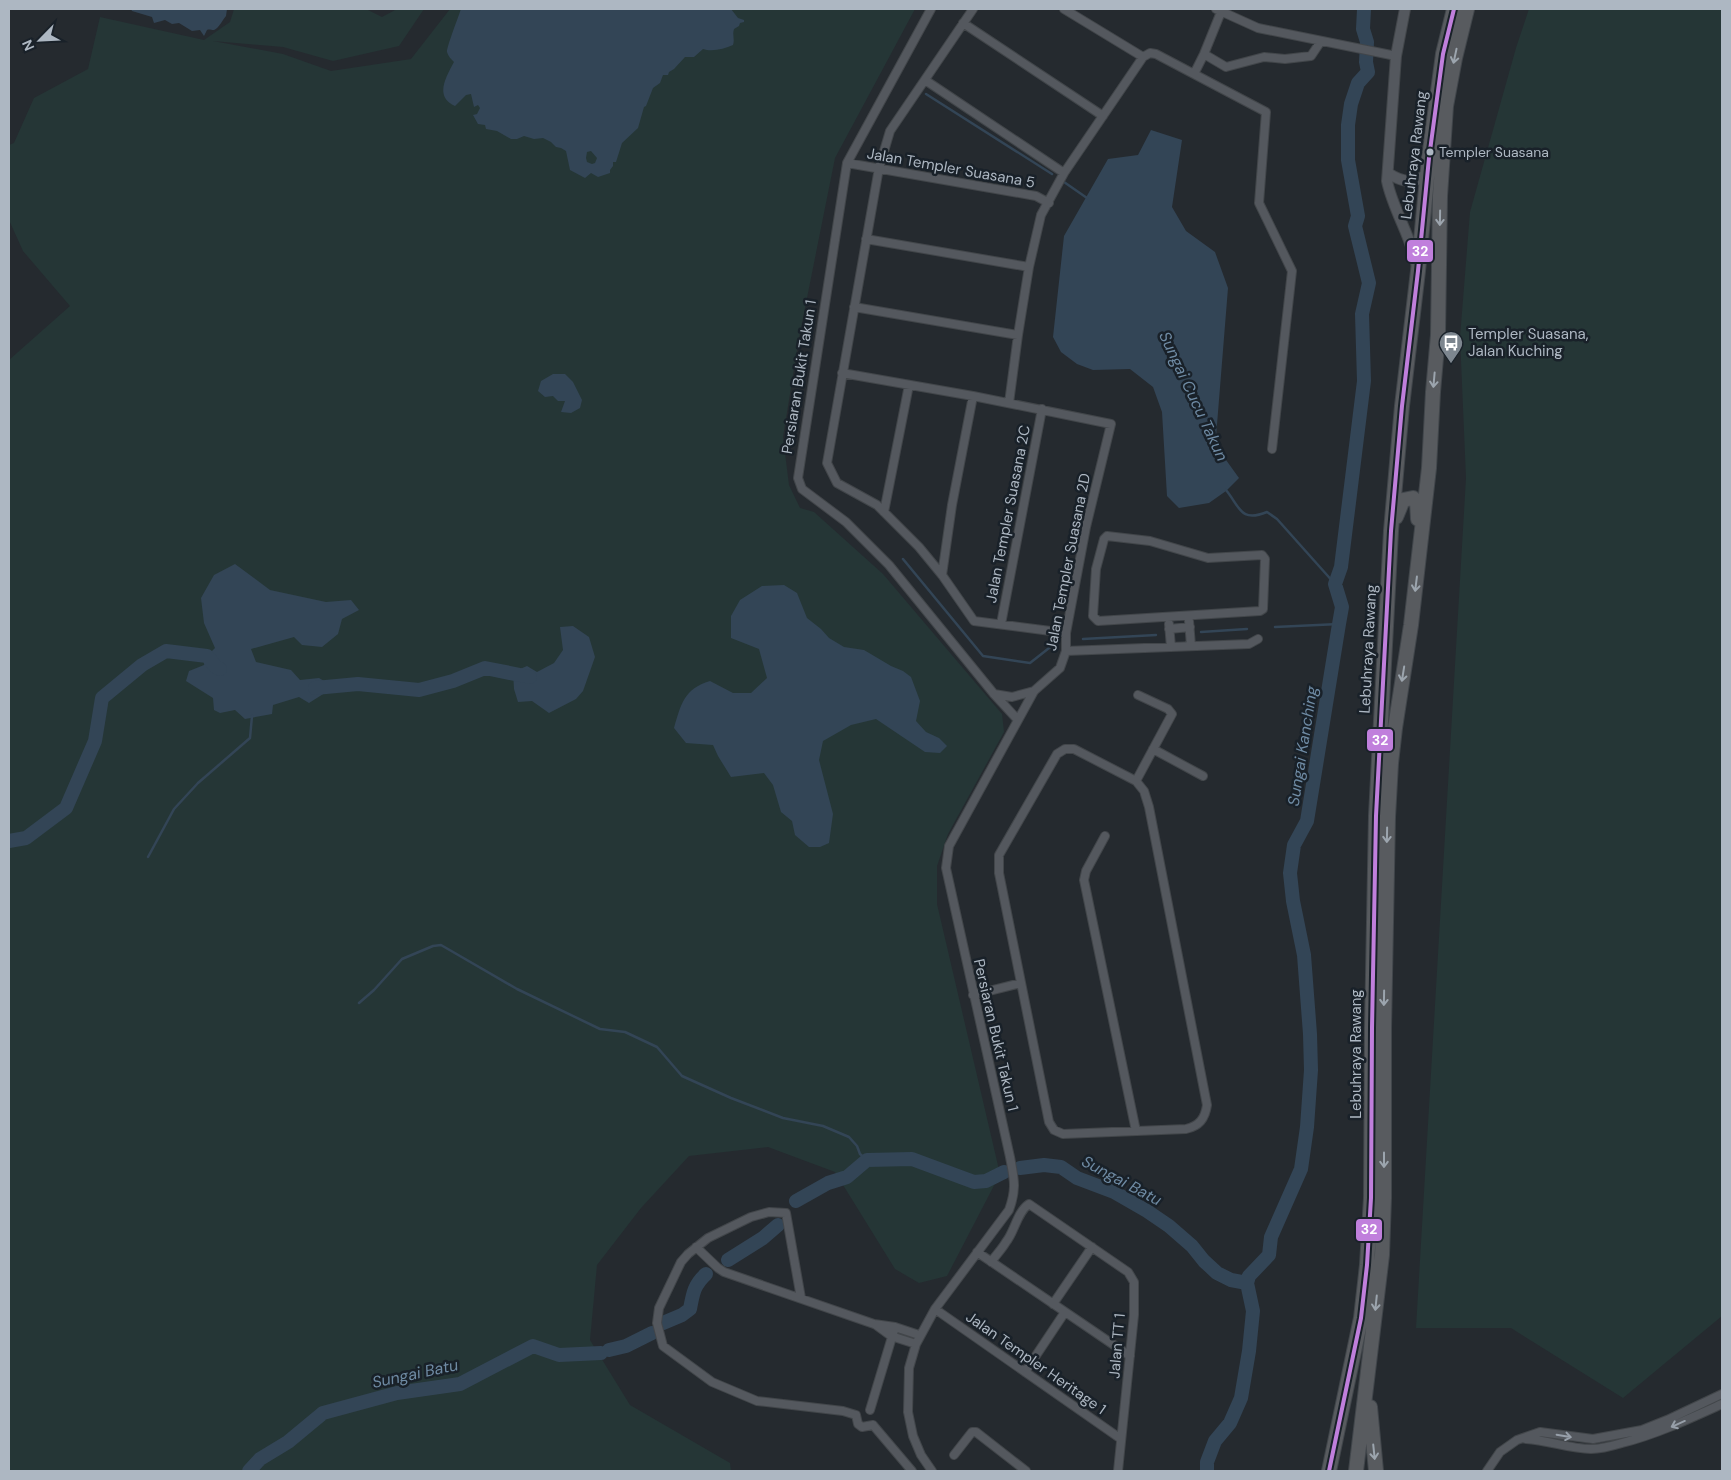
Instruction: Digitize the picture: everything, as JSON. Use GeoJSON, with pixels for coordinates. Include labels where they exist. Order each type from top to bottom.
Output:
{"type":"FeatureCollection","features":[{"type":"Feature","properties":{"kind":"highway","name":"Lebuhraya Rawang"},"geometry":{"type":"LineString","coordinates":[[1329,1471],[1361,1318],[1370,1218],[1376,816],[1390,532],[1427,173],[1442,64],[1454,9]]}},
{"type":"Feature","properties":{"kind":"highway","name":"Lebuhraya Rawang"},"geometry":{"type":"LineString","coordinates":[[1356,1471],[1370,1369],[1382,1255],[1389,799],[1395,728],[1422,543],[1429,468],[1438,335],[1440,196],[1446,115],[1455,58],[1467,9]]}},
{"type":"Feature","properties":{"kind":"highway"},"geometry":{"type":"LineString","coordinates":[[1390,532],[1403,500],[1414,498],[1417,502],[1418,524],[1422,543]]}},
{"type":"Feature","properties":{"kind":"highway"},"geometry":{"type":"LineString","coordinates":[[1370,1369],[1370,1402],[1376,1471]]}},
{"type":"Feature","properties":{"kind":"street","name":"Persiaran Bukit Takun 1"},"geometry":{"type":"LineString","coordinates":[[931,9],[847,163],[798,478],[802,489],[846,522],[889,565],[994,694],[1018,720],[949,846],[946,868],[1010,1156],[1014,1180],[1014,1195],[1009,1210],[935,1309],[916,1344],[909,1368],[908,1412],[913,1436],[921,1455],[932,1471]]}},
{"type":"Feature","properties":{"kind":"street"},"geometry":{"type":"LineString","coordinates":[[973,9],[890,131],[879,168],[827,463],[837,483],[878,505],[919,547],[942,575],[974,621],[1066,633]]}},
{"type":"Feature","properties":{"kind":"street"},"geometry":{"type":"LineString","coordinates":[[1064,9],[1143,57]]}},
{"type":"Feature","properties":{"kind":"street"},"geometry":{"type":"LineString","coordinates":[[1405,9],[1396,56],[1387,181],[1389,191],[1410,243],[1418,271]]}},
{"type":"Feature","properties":{"kind":"street"},"geometry":{"type":"LineString","coordinates":[[1194,74],[1204,54],[1219,10],[1258,28],[1396,56]]}},
{"type":"Feature","properties":{"kind":"street"},"geometry":{"type":"LineString","coordinates":[[963,23],[1103,116]]}},
{"type":"Feature","properties":{"kind":"street"},"geometry":{"type":"LineString","coordinates":[[1204,54],[1226,67],[1264,57],[1285,59],[1311,56],[1321,41]]}},
{"type":"Feature","properties":{"kind":"street"},"geometry":{"type":"LineString","coordinates":[[1009,403],[1018,335],[1041,215],[1064,173],[1143,57],[1150,53],[1156,54],[1266,112],[1258,203],[1292,271],[1272,449]]}},
{"type":"Feature","properties":{"kind":"street"},"geometry":{"type":"LineString","coordinates":[[924,80],[1064,173]]}},
{"type":"Feature","properties":{"kind":"street","name":"Jalan Templer Suasana 5"},"geometry":{"type":"LineString","coordinates":[[847,163],[1036,196],[1049,203]]}},
{"type":"Feature","properties":{"kind":"street"},"geometry":{"type":"LineString","coordinates":[[1388,173],[1398,179],[1408,181],[1422,178],[1427,173]]}},
{"type":"Feature","properties":{"kind":"street"},"geometry":{"type":"LineString","coordinates":[[866,240],[1030,267]]}},
{"type":"Feature","properties":{"kind":"street"},"geometry":{"type":"LineString","coordinates":[[854,307],[1018,335]]}},
{"type":"Feature","properties":{"kind":"street"},"geometry":{"type":"LineString","coordinates":[[842,373],[1042,409]]}},
{"type":"Feature","properties":{"kind":"street"},"geometry":{"type":"LineString","coordinates":[[884,512],[909,385]]}},
{"type":"Feature","properties":{"kind":"street"},"geometry":{"type":"LineString","coordinates":[[942,575],[952,505],[973,396]]}},
{"type":"Feature","properties":{"kind":"street","name":"Jalan Templer Suasana 2D"},"geometry":{"type":"LineString","coordinates":[[1018,720],[1034,691],[1060,668],[1066,651],[1066,633],[1086,527],[1111,424],[1042,409]]}},
{"type":"Feature","properties":{"kind":"street","name":"Jalan Templer Suasana 2C"},"geometry":{"type":"LineString","coordinates":[[1001,624],[1042,409]]}},
{"type":"Feature","properties":{"kind":"street"},"geometry":{"type":"LineString","coordinates":[[1110,536],[1150,542],[1208,558],[1262,555],[1265,559],[1262,610],[1098,621],[1093,616],[1096,569],[1104,539],[1110,536]]}},
{"type":"Feature","properties":{"kind":"street"},"geometry":{"type":"LineString","coordinates":[[1170,647],[1169,626],[1190,624],[1191,646]]}},
{"type":"Feature","properties":{"kind":"street"},"geometry":{"type":"LineString","coordinates":[[1066,651],[1249,644],[1258,638]]}},
{"type":"Feature","properties":{"kind":"street"},"geometry":{"type":"LineString","coordinates":[[994,694],[1012,697],[1034,691]]}},
{"type":"Feature","properties":{"kind":"street"},"geometry":{"type":"LineString","coordinates":[[1136,781],[1172,714],[1168,710],[1138,695]]}},
{"type":"Feature","properties":{"kind":"street"},"geometry":{"type":"LineString","coordinates":[[1065,749],[1074,749],[1136,781],[1144,791],[1149,807],[1207,1105],[1206,1113],[1201,1123],[1186,1129],[1063,1134],[1054,1130],[1049,1122],[1021,983],[999,873],[999,855],[1057,754],[1065,749]]}},
{"type":"Feature","properties":{"kind":"street"},"geometry":{"type":"LineString","coordinates":[[1153,750],[1202,776]]}},
{"type":"Feature","properties":{"kind":"street"},"geometry":{"type":"LineString","coordinates":[[1105,836],[1086,871],[1084,880],[1136,1131]]}},
{"type":"Feature","properties":{"kind":"street"},"geometry":{"type":"LineString","coordinates":[[973,995],[1021,983]]}},
{"type":"Feature","properties":{"kind":"street"},"geometry":{"type":"LineString","coordinates":[[991,1262],[1016,1227],[1022,1211],[1029,1204],[1092,1247],[1053,1304]]}},
{"type":"Feature","properties":{"kind":"street"},"geometry":{"type":"LineString","coordinates":[[801,1298],[786,1213],[769,1212],[751,1217],[708,1238],[696,1247],[681,1262],[659,1308],[657,1323],[663,1346],[712,1382],[757,1401],[844,1411],[856,1415]]}},
{"type":"Feature","properties":{"kind":"street"},"geometry":{"type":"LineString","coordinates":[[696,1247],[724,1272],[874,1324],[895,1327],[920,1335]]}},
{"type":"Feature","properties":{"kind":"street","name":"Jalan TT 1"},"geometry":{"type":"LineString","coordinates":[[1092,1247],[1128,1272],[1134,1282],[1134,1315],[1118,1471]]}},
{"type":"Feature","properties":{"kind":"street"},"geometry":{"type":"LineString","coordinates":[[977,1252],[1130,1356]]}},
{"type":"Feature","properties":{"kind":"street","name":"Jalan Templer Heritage 1"},"geometry":{"type":"LineString","coordinates":[[935,1309],[1121,1439]]}},
{"type":"Feature","properties":{"kind":"street"},"geometry":{"type":"LineString","coordinates":[[1025,1372],[1065,1312]]}},
{"type":"Feature","properties":{"kind":"street"},"geometry":{"type":"LineString","coordinates":[[874,1324],[891,1336],[916,1344]]}},
{"type":"Feature","properties":{"kind":"street"},"geometry":{"type":"LineString","coordinates":[[870,1410],[895,1327]]}},
{"type":"Feature","properties":{"kind":"street"},"geometry":{"type":"LineString","coordinates":[[1487,1471],[1500,1452],[1517,1440],[1540,1432],[1593,1439],[1642,1430],[1675,1417],[1722,1394]]}},
{"type":"Feature","properties":{"kind":"street"},"geometry":{"type":"LineString","coordinates":[[1517,1440],[1536,1440],[1592,1449],[1604,1447],[1640,1438],[1668,1428],[1722,1404]]}},
{"type":"Feature","properties":{"kind":"street"},"geometry":{"type":"LineString","coordinates":[[856,1415],[865,1409],[870,1410],[875,1416],[873,1425]]}},
{"type":"Feature","properties":{"kind":"street"},"geometry":{"type":"LineString","coordinates":[[856,1415],[858,1424],[862,1427],[873,1425]]}},
{"type":"Feature","properties":{"kind":"street"},"geometry":{"type":"LineString","coordinates":[[873,1425],[912,1471]]}},
{"type":"Feature","properties":{"kind":"street"},"geometry":{"type":"LineString","coordinates":[[954,1455],[968,1436],[972,1432],[976,1432],[1026,1471]]}},
{"type":"Feature","properties":{"kind":"shaded area"},"geometry":{"type":"Polygon","coordinates":[[[234,9],[366,9],[382,17],[397,9],[424,9],[399,46],[333,61],[283,47],[213,41],[283,54],[331,71],[411,59],[450,9],[915,9],[835,158],[799,338],[783,437],[789,485],[800,508],[814,512],[883,574],[1002,714],[1004,732],[948,834],[937,866],[937,904],[1000,1174],[947,1276],[919,1283],[895,1269],[835,1172],[768,1147],[689,1156],[641,1208],[597,1265],[590,1340],[630,1405],[730,1463],[731,1471],[9,1471],[9,360],[70,306],[23,251],[9,220],[9,145],[14,143],[34,98],[88,69],[100,17],[204,40],[230,22],[234,9]]]}},
{"type":"Feature","properties":{"kind":"shaded area"},"geometry":{"type":"Polygon","coordinates":[[[1529,9],[1722,9],[1722,1316],[1623,1398],[1511,1328],[1416,1328],[1466,478],[1460,337],[1470,212],[1516,48],[1529,9]]]}},
{"type":"Feature","properties":{"kind":"water"},"geometry":{"type":"Polygon","coordinates":[[[131,9],[227,9],[226,16],[216,29],[207,30],[204,36],[200,30],[192,31],[179,23],[172,24],[165,20],[154,23],[152,17],[132,11],[131,9]]]}},
{"type":"Feature","properties":{"kind":"water"},"geometry":{"type":"Polygon","coordinates":[[[461,9],[731,9],[744,22],[734,29],[733,45],[718,50],[703,49],[694,57],[685,57],[668,75],[663,75],[660,83],[653,88],[644,107],[638,128],[622,143],[610,173],[598,177],[591,173],[585,178],[570,170],[566,151],[556,147],[551,142],[543,138],[534,139],[524,136],[511,139],[497,131],[486,129],[485,125],[478,124],[473,115],[477,114],[480,108],[478,105],[474,107],[471,94],[466,95],[455,106],[445,97],[443,92],[445,80],[454,62],[448,55],[447,50],[461,9]],[[591,151],[587,152],[587,162],[595,163],[597,158],[591,151]]]}},
{"type":"Feature","properties":{"kind":"water"},"geometry":{"type":"Polygon","coordinates":[[[1151,130],[1182,140],[1172,207],[1186,231],[1215,252],[1228,288],[1216,437],[1221,453],[1239,478],[1226,491],[1209,503],[1179,508],[1167,496],[1162,412],[1153,387],[1130,369],[1093,370],[1077,364],[1061,352],[1053,337],[1064,236],[1108,159],[1138,155],[1151,130]]]}},
{"type":"Feature","properties":{"kind":"water"},"geometry":{"type":"Polygon","coordinates":[[[553,374],[565,374],[573,382],[582,400],[580,408],[571,413],[561,412],[565,401],[558,401],[553,396],[545,397],[538,391],[541,381],[553,374]]]}},
{"type":"Feature","properties":{"kind":"water"},"geometry":{"type":"Polygon","coordinates":[[[235,564],[270,590],[326,602],[351,600],[359,610],[342,619],[338,634],[322,647],[302,645],[294,637],[251,649],[256,662],[291,670],[300,680],[319,678],[331,685],[328,691],[309,703],[299,697],[273,705],[272,714],[245,719],[235,710],[220,713],[214,710],[213,698],[186,681],[189,671],[204,665],[207,656],[215,648],[204,623],[201,598],[214,575],[235,564]]]}},
{"type":"Feature","properties":{"kind":"water"},"geometry":{"type":"Polygon","coordinates":[[[784,585],[797,593],[807,618],[829,638],[844,647],[864,650],[911,677],[920,701],[916,721],[926,732],[939,738],[947,746],[940,753],[925,752],[876,719],[851,725],[823,741],[819,760],[833,814],[829,843],[820,847],[809,847],[795,835],[792,821],[781,812],[773,785],[764,773],[731,777],[713,745],[686,743],[674,728],[685,699],[694,688],[701,684],[710,681],[733,693],[751,693],[767,678],[759,649],[731,638],[731,616],[740,600],[762,586],[784,585]]]}},
{"type":"Feature","properties":{"kind":"water"},"geometry":{"type":"Polygon","coordinates":[[[573,626],[589,637],[595,657],[583,691],[576,699],[549,713],[532,701],[518,702],[514,689],[513,672],[527,666],[537,672],[554,663],[563,650],[560,627],[573,626]]]}},
{"type":"Feature","properties":{"kind":"waterway","name":"Sungai Kanching"},"geometry":{"type":"LineString","coordinates":[[1207,1471],[1207,1462],[1215,1441],[1230,1423],[1241,1398],[1249,1351],[1253,1311],[1247,1283],[1249,1276],[1269,1255],[1271,1237],[1301,1169],[1307,1127],[1311,1070],[1310,1034],[1304,955],[1293,901],[1290,873],[1294,845],[1307,821],[1342,607],[1335,584],[1341,567],[1364,381],[1362,314],[1369,283],[1355,226],[1358,216],[1348,160],[1348,125],[1351,104],[1358,83],[1368,72],[1366,62],[1367,42],[1363,29],[1364,9]]}},
{"type":"Feature","properties":{"kind":"waterway","name":"Sungai Cucu Takun"},"geometry":{"type":"LineString","coordinates":[[926,94],[1052,174]]}},
{"type":"Feature","properties":{"kind":"waterway","name":"Sungai Cucu Takun"},"geometry":{"type":"LineString","coordinates":[[1064,182],[1087,198]]}},
{"type":"Feature","properties":{"kind":"waterway","name":"Sungai Cucu Takun"},"geometry":{"type":"LineString","coordinates":[[1226,490],[1242,512],[1251,516],[1267,512],[1277,519],[1335,584]]}},
{"type":"Feature","properties":{"kind":"waterway"},"geometry":{"type":"LineString","coordinates":[[903,559],[983,656],[1030,663],[1058,641]]}},
{"type":"Feature","properties":{"kind":"waterway"},"geometry":{"type":"LineString","coordinates":[[1275,627],[1339,624]]}},
{"type":"Feature","properties":{"kind":"waterway"},"geometry":{"type":"LineString","coordinates":[[1201,632],[1247,629]]}},
{"type":"Feature","properties":{"kind":"waterway"},"geometry":{"type":"LineString","coordinates":[[1083,639],[1156,635]]}},
{"type":"Feature","properties":{"kind":"waterway"},"geometry":{"type":"LineString","coordinates":[[9,841],[26,838],[66,808],[95,741],[102,698],[142,665],[166,651],[207,656],[220,669]]}},
{"type":"Feature","properties":{"kind":"waterway"},"geometry":{"type":"LineString","coordinates":[[315,688],[358,684],[419,690],[453,681],[485,668],[530,677]]}},
{"type":"Feature","properties":{"kind":"waterway"},"geometry":{"type":"LineString","coordinates":[[148,857],[174,809],[198,783],[250,738],[252,716]]}},
{"type":"Feature","properties":{"kind":"waterway"},"geometry":{"type":"LineString","coordinates":[[359,1003],[374,990],[402,959],[433,946],[441,945],[517,989],[600,1029],[625,1032],[657,1047],[682,1076],[783,1118],[823,1126],[849,1137],[857,1146],[860,1154],[867,1160]]}},
{"type":"Feature","properties":{"kind":"waterway","name":"Sungai Batu"},"geometry":{"type":"LineString","coordinates":[[796,1201],[828,1183],[847,1177],[867,1160],[912,1159],[974,1182],[986,1181],[1004,1172]]}},
{"type":"Feature","properties":{"kind":"waterway","name":"Sungai Batu"},"geometry":{"type":"LineString","coordinates":[[1020,1168],[1044,1165],[1061,1167],[1077,1178],[1114,1192],[1169,1226],[1192,1246],[1217,1273],[1231,1280],[1247,1283]]}},
{"type":"Feature","properties":{"kind":"waterway","name":"Sungai Batu"},"geometry":{"type":"LineString","coordinates":[[728,1260],[763,1238],[778,1225]]}},
{"type":"Feature","properties":{"kind":"waterway","name":"Sungai Batu"},"geometry":{"type":"LineString","coordinates":[[663,1323],[682,1315],[690,1309],[695,1290],[706,1274]]}},
{"type":"Feature","properties":{"kind":"waterway","name":"Sungai Batu"},"geometry":{"type":"LineString","coordinates":[[609,1350],[626,1346],[652,1333]]}},
{"type":"Feature","properties":{"kind":"waterway","name":"Sungai Batu"},"geometry":{"type":"LineString","coordinates":[[249,1471],[260,1459],[288,1442],[323,1413],[397,1393],[460,1384],[533,1346],[559,1355],[601,1353]]}},
{"type":"Feature","properties":{"kind":"transit line","name":"32"},"geometry":{"type":"LineString","coordinates":[[1329,1471],[1361,1318],[1367,1265],[1371,1198],[1376,816],[1391,531],[1402,406],[1429,158],[1443,54],[1454,9]]}},
{"type":"Feature","properties":{"kind":"place","name":"Templer Suasana"},"geometry":{"type":"Point","coordinates":[1430,152]}},
{"type":"Feature","properties":{"kind":"place","name":"Templer Suasana, Jalan Kuching"},"geometry":{"type":"Point","coordinates":[1451,364]}}]}
